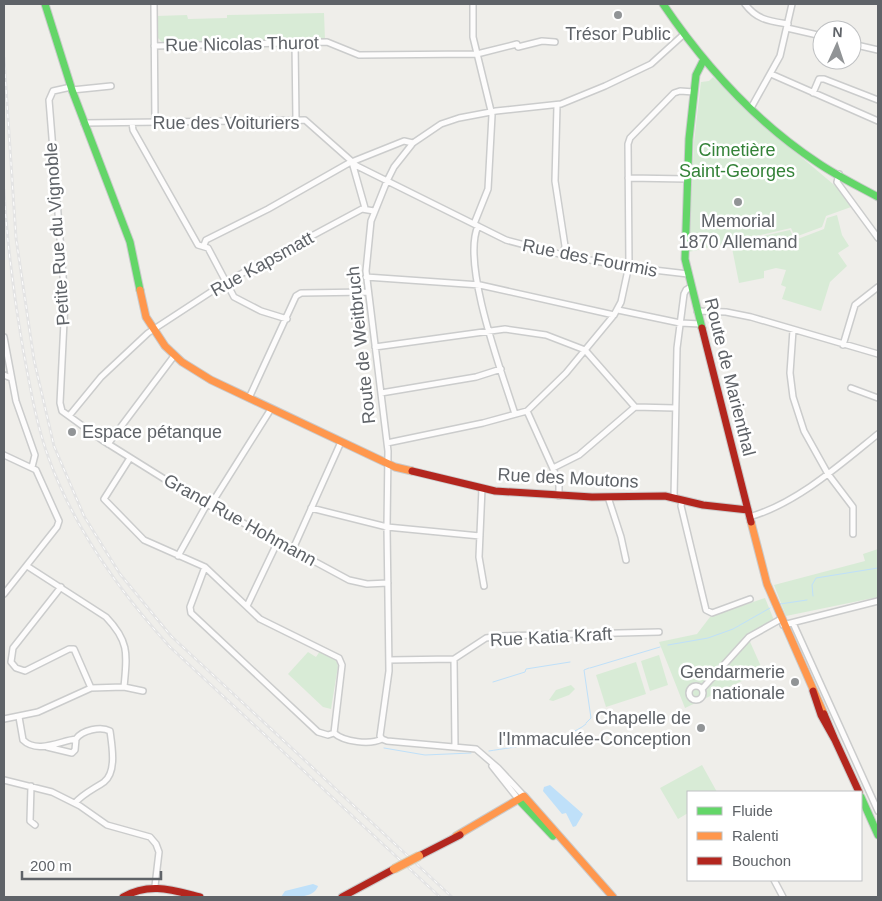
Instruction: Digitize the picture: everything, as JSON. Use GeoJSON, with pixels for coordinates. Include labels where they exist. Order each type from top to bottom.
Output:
{"type":"FeatureCollection","features":[{"type":"Feature","properties":{"kind":"street","name":"Rue des Moutons"},"geometry":{"type":"LineString","coordinates":[[45,4],[71,88],[130,242],[142,305],[153,330],[174,356],[204,376],[388,464],[482,488],[559,496],[678,499],[749,513],[773,509],[828,474],[878,434]]}},
{"type":"Feature","properties":{"kind":"street"},"geometry":{"type":"LineString","coordinates":[[154,4],[155,123]]}},
{"type":"Feature","properties":{"kind":"street"},"geometry":{"type":"LineString","coordinates":[[473,4],[472,20],[492,112],[488,189],[476,225],[474,258],[478,285],[490,330],[516,414]]}},
{"type":"Feature","properties":{"kind":"street"},"geometry":{"type":"LineString","coordinates":[[663,4],[703,61],[751,108],[814,161],[878,197]]}},
{"type":"Feature","properties":{"kind":"street"},"geometry":{"type":"LineString","coordinates":[[745,4],[752,14],[762,20],[812,33]]}},
{"type":"Feature","properties":{"kind":"street"},"geometry":{"type":"LineString","coordinates":[[751,108],[780,56],[792,4]]}},
{"type":"Feature","properties":{"kind":"street","name":"Route de Weitbruch"},"geometry":{"type":"LineString","coordinates":[[382,739],[380,736],[388,687],[389,660],[388,464],[366,277],[367,246],[374,210],[387,180],[413,143],[441,124],[459,118],[492,112],[556,106],[605,86],[650,64],[683,35]]}},
{"type":"Feature","properties":{"kind":"street","name":"Rue Nicolas Thurot"},"geometry":{"type":"LineString","coordinates":[[154,46],[330,42],[358,54],[478,54],[517,44],[518,48],[542,41],[555,42]]}},
{"type":"Feature","properties":{"kind":"street"},"geometry":{"type":"LineString","coordinates":[[295,43],[296,120]]}},
{"type":"Feature","properties":{"kind":"street"},"geometry":{"type":"LineString","coordinates":[[862,46],[878,50]]}},
{"type":"Feature","properties":{"kind":"street","name":"Route de Marienthal"},"geometry":{"type":"LineString","coordinates":[[703,61],[699,67],[694,92],[684,254],[688,274],[767,584],[828,730],[835,740],[859,791]]}},
{"type":"Feature","properties":{"kind":"street"},"geometry":{"type":"LineString","coordinates":[[771,74],[878,121]]}},
{"type":"Feature","properties":{"kind":"street"},"geometry":{"type":"LineString","coordinates":[[813,93],[819,79],[824,78],[878,100]]}},
{"type":"Feature","properties":{"kind":"street"},"geometry":{"type":"LineString","coordinates":[[71,88],[111,86]]}},
{"type":"Feature","properties":{"kind":"street","name":"Petite Rue du Vignoble"},"geometry":{"type":"LineString","coordinates":[[69,416],[62,412],[60,404],[65,300],[49,100],[53,92],[71,88]]}},
{"type":"Feature","properties":{"kind":"street"},"geometry":{"type":"LineString","coordinates":[[387,443],[483,423],[527,410],[566,373],[618,310],[628,267],[628,144],[630,138],[674,93],[680,91],[694,92]]}},
{"type":"Feature","properties":{"kind":"street"},"geometry":{"type":"LineString","coordinates":[[556,106],[555,181],[565,246],[563,255]]}},
{"type":"Feature","properties":{"kind":"street","name":"Rue des Voituriers"},"geometry":{"type":"LineString","coordinates":[[84,123],[296,120],[312,124],[352,162],[387,180]]}},
{"type":"Feature","properties":{"kind":"street"},"geometry":{"type":"LineString","coordinates":[[132,123],[133,130],[198,245],[204,245],[208,248],[234,297],[246,304],[286,319]]}},
{"type":"Feature","properties":{"kind":"street"},"geometry":{"type":"LineString","coordinates":[[204,245],[206,240],[268,209],[352,162],[404,141],[413,143]]}},
{"type":"Feature","properties":{"kind":"street"},"geometry":{"type":"LineString","coordinates":[[352,162],[364,208],[374,210]]}},
{"type":"Feature","properties":{"kind":"street"},"geometry":{"type":"LineString","coordinates":[[839,174],[837,182],[878,238]]}},
{"type":"Feature","properties":{"kind":"street"},"geometry":{"type":"LineString","coordinates":[[628,178],[688,179]]}},
{"type":"Feature","properties":{"kind":"street","name":"Rue des Fourmis"},"geometry":{"type":"LineString","coordinates":[[387,180],[476,225],[522,245],[628,267],[688,274]]}},
{"type":"Feature","properties":{"kind":"street","name":"Rue Kapsmatt"},"geometry":{"type":"LineString","coordinates":[[69,416],[117,361],[153,330],[226,282],[364,208]]}},
{"type":"Feature","properties":{"kind":"street"},"geometry":{"type":"LineString","coordinates":[[366,277],[478,285],[614,315]]}},
{"type":"Feature","properties":{"kind":"street"},"geometry":{"type":"LineString","coordinates":[[691,287],[684,294],[680,323],[675,408],[678,499],[706,610],[712,613],[750,599]]}},
{"type":"Feature","properties":{"kind":"street"},"geometry":{"type":"LineString","coordinates":[[843,345],[855,304],[878,287]]}},
{"type":"Feature","properties":{"kind":"street"},"geometry":{"type":"LineString","coordinates":[[249,398],[296,296],[301,293],[368,292]]}},
{"type":"Feature","properties":{"kind":"street"},"geometry":{"type":"LineString","coordinates":[[618,310],[680,323],[701,324]]}},
{"type":"Feature","properties":{"kind":"street"},"geometry":{"type":"LineString","coordinates":[[697,311],[726,312],[878,354]]}},
{"type":"Feature","properties":{"kind":"street"},"geometry":{"type":"LineString","coordinates":[[375,347],[490,330],[520,329],[546,334],[585,350],[635,407]]}},
{"type":"Feature","properties":{"kind":"street"},"geometry":{"type":"LineString","coordinates":[[793,330],[790,373],[793,397],[804,431],[828,474],[853,507],[854,534]]}},
{"type":"Feature","properties":{"kind":"street"},"geometry":{"type":"LineString","coordinates":[[4,338],[11,378],[35,455],[32,467]]}},
{"type":"Feature","properties":{"kind":"street"},"geometry":{"type":"LineString","coordinates":[[108,444],[174,356]]}},
{"type":"Feature","properties":{"kind":"street"},"geometry":{"type":"LineString","coordinates":[[381,392],[476,377],[501,369]]}},
{"type":"Feature","properties":{"kind":"street"},"geometry":{"type":"LineString","coordinates":[[4,375],[11,378]]}},
{"type":"Feature","properties":{"kind":"street"},"geometry":{"type":"LineString","coordinates":[[851,388],[878,398]]}},
{"type":"Feature","properties":{"kind":"street"},"geometry":{"type":"LineString","coordinates":[[553,468],[580,455],[635,407],[675,408]]}},
{"type":"Feature","properties":{"kind":"street"},"geometry":{"type":"LineString","coordinates":[[178,556],[272,409]]}},
{"type":"Feature","properties":{"kind":"street"},"geometry":{"type":"LineString","coordinates":[[527,410],[559,482],[559,496]]}},
{"type":"Feature","properties":{"kind":"street","name":"Grand Rue Hohmann"},"geometry":{"type":"LineString","coordinates":[[69,416],[130,458],[209,505],[349,580],[366,584],[388,583]]}},
{"type":"Feature","properties":{"kind":"street"},"geometry":{"type":"LineString","coordinates":[[293,549],[341,442]]}},
{"type":"Feature","properties":{"kind":"street"},"geometry":{"type":"LineString","coordinates":[[4,455],[32,467],[40,477],[59,523],[4,594]]}},
{"type":"Feature","properties":{"kind":"street"},"geometry":{"type":"LineString","coordinates":[[130,458],[104,499],[144,540],[205,567],[260,619],[339,658],[342,665],[334,733]]}},
{"type":"Feature","properties":{"kind":"street"},"geometry":{"type":"LineString","coordinates":[[482,488],[479,557],[484,586]]}},
{"type":"Feature","properties":{"kind":"street"},"geometry":{"type":"LineString","coordinates":[[608,497],[622,537],[626,560]]}},
{"type":"Feature","properties":{"kind":"street"},"geometry":{"type":"LineString","coordinates":[[311,508],[387,527],[480,536]]}},
{"type":"Feature","properties":{"kind":"street"},"geometry":{"type":"LineString","coordinates":[[247,606],[278,541]]}},
{"type":"Feature","properties":{"kind":"street"},"geometry":{"type":"LineString","coordinates":[[26,566],[106,617],[124,639],[126,662],[124,687]]}},
{"type":"Feature","properties":{"kind":"street"},"geometry":{"type":"LineString","coordinates":[[205,567],[190,606],[191,613],[318,732],[328,735],[334,733],[341,737],[370,743],[382,739],[476,749],[613,897]]}},
{"type":"Feature","properties":{"kind":"street"},"geometry":{"type":"LineString","coordinates":[[61,587],[13,648],[11,662],[16,668],[25,670],[69,649],[74,649],[91,688]]}},
{"type":"Feature","properties":{"kind":"street"},"geometry":{"type":"LineString","coordinates":[[702,689],[748,637],[782,622],[793,623],[878,602]]}},
{"type":"Feature","properties":{"kind":"street"},"geometry":{"type":"LineString","coordinates":[[793,623],[878,811]]}},
{"type":"Feature","properties":{"kind":"street","name":"Rue Katia Kraft"},"geometry":{"type":"LineString","coordinates":[[454,659],[486,638],[500,636],[659,632]]}},
{"type":"Feature","properties":{"kind":"street"},"geometry":{"type":"LineString","coordinates":[[389,660],[454,659],[455,747]]}},
{"type":"Feature","properties":{"kind":"street"},"geometry":{"type":"LineString","coordinates":[[4,719],[19,718],[38,712],[91,688],[124,687],[143,691]]}},
{"type":"Feature","properties":{"kind":"street"},"geometry":{"type":"LineString","coordinates":[[19,718],[23,740],[26,743],[72,753],[75,750],[76,739],[83,732],[106,729],[110,732],[113,758],[109,776],[106,781],[83,794],[75,803]]}},
{"type":"Feature","properties":{"kind":"street"},"geometry":{"type":"LineString","coordinates":[[47,747],[62,740],[76,739]]}},
{"type":"Feature","properties":{"kind":"street"},"geometry":{"type":"LineString","coordinates":[[5,781],[31,786],[75,803],[107,825],[147,836],[154,841],[159,852],[156,886]]}},
{"type":"Feature","properties":{"kind":"street"},"geometry":{"type":"LineString","coordinates":[[31,786],[30,820],[35,825]]}},
{"type":"Feature","properties":{"kind":"street"},"geometry":{"type":"LineString","coordinates":[[862,799],[878,835]]}},
{"type":"Feature","properties":{"kind":"street"},"geometry":{"type":"LineString","coordinates":[[342,897],[523,800]]}},
{"type":"Feature","properties":{"kind":"street"},"geometry":{"type":"LineString","coordinates":[[774,881],[782,897]]}},
{"type":"Feature","properties":{"kind":"street"},"geometry":{"type":"LineString","coordinates":[[123,897],[136,889],[156,886],[200,897]]}},
{"type":"Feature","properties":{"kind":"green space"},"geometry":{"type":"Polygon","coordinates":[[[324,13],[325,40],[163,43],[157,37],[156,16],[187,15],[188,19],[227,18],[227,15],[324,13]]]}},
{"type":"Feature","properties":{"kind":"green space","name":"Cimetière Saint-Georges"},"geometry":{"type":"Polygon","coordinates":[[[713,77],[756,119],[839,189],[851,207],[826,216],[822,227],[795,237],[791,228],[689,252],[694,142],[701,82],[709,81],[713,77]]]}},
{"type":"Feature","properties":{"kind":"green space"},"geometry":{"type":"Polygon","coordinates":[[[837,215],[842,235],[849,246],[838,253],[847,266],[830,282],[821,311],[782,299],[786,287],[781,285],[786,270],[776,268],[764,271],[764,278],[739,283],[731,243],[790,230],[795,240],[824,229],[827,218],[837,215]]]}},
{"type":"Feature","properties":{"kind":"green space"},"geometry":{"type":"Polygon","coordinates":[[[878,549],[878,597],[786,616],[774,585],[865,561],[863,554],[878,549]]]}},
{"type":"Feature","properties":{"kind":"green space"},"geometry":{"type":"Polygon","coordinates":[[[765,598],[774,620],[747,635],[763,671],[685,708],[659,642],[697,634],[710,617],[765,598]]]}},
{"type":"Feature","properties":{"kind":"green space"},"geometry":{"type":"Polygon","coordinates":[[[320,651],[336,660],[338,666],[331,709],[323,707],[288,674],[308,652],[316,657],[320,651]]]}},
{"type":"Feature","properties":{"kind":"green space"},"geometry":{"type":"Polygon","coordinates":[[[659,655],[668,685],[650,691],[641,661],[659,655]]]}},
{"type":"Feature","properties":{"kind":"green space"},"geometry":{"type":"Polygon","coordinates":[[[636,662],[646,694],[606,707],[596,675],[636,662]]]}},
{"type":"Feature","properties":{"kind":"green space"},"geometry":{"type":"Polygon","coordinates":[[[571,685],[575,689],[569,695],[553,701],[549,700],[556,690],[571,685]]]}},
{"type":"Feature","properties":{"kind":"green space"},"geometry":{"type":"Polygon","coordinates":[[[702,765],[716,791],[687,791],[687,814],[678,819],[660,788],[702,765]]]}},
{"type":"Feature","properties":{"kind":"water"},"geometry":{"type":"Polygon","coordinates":[[[550,785],[583,814],[576,826],[573,827],[566,813],[562,814],[543,791],[544,787],[550,785]]]}},
{"type":"Feature","properties":{"kind":"water"},"geometry":{"type":"Polygon","coordinates":[[[313,884],[318,886],[312,893],[296,897],[281,897],[285,891],[313,884]]]}},
{"type":"Feature","properties":{"kind":"waterway"},"geometry":{"type":"LineString","coordinates":[[813,596],[812,585],[816,578],[878,568]]}},
{"type":"Feature","properties":{"kind":"waterway"},"geometry":{"type":"LineString","coordinates":[[780,604],[807,600]]}},
{"type":"Feature","properties":{"kind":"waterway"},"geometry":{"type":"LineString","coordinates":[[668,645],[708,638],[733,629],[770,608]]}},
{"type":"Feature","properties":{"kind":"waterway"},"geometry":{"type":"LineString","coordinates":[[590,668],[660,647]]}},
{"type":"Feature","properties":{"kind":"waterway"},"geometry":{"type":"LineString","coordinates":[[493,682],[525,672],[526,669],[570,662]]}},
{"type":"Feature","properties":{"kind":"waterway"},"geometry":{"type":"LineString","coordinates":[[586,723],[591,718],[584,670],[589,668]]}},
{"type":"Feature","properties":{"kind":"waterway"},"geometry":{"type":"LineString","coordinates":[[489,751],[553,739],[566,735],[586,724]]}},
{"type":"Feature","properties":{"kind":"waterway"},"geometry":{"type":"LineString","coordinates":[[384,748],[425,755],[471,753]]}},
{"type":"Feature","properties":{"kind":"railway"},"geometry":{"type":"LineString","coordinates":[[4,58],[16,238],[34,360],[54,446],[84,516],[120,574],[171,636],[452,897]]}},
{"type":"Feature","properties":{"kind":"railway"},"geometry":{"type":"LineString","coordinates":[[4,190],[9,250],[23,349],[44,446],[72,511],[100,559],[170,647],[440,897]]}},
{"type":"Feature","properties":{"kind":"traffic: fast"},"geometry":{"type":"LineString","coordinates":[[45,4],[72,90],[130,242],[140,290]]}},
{"type":"Feature","properties":{"kind":"traffic: fast"},"geometry":{"type":"LineString","coordinates":[[663,4],[714,71],[774,130],[818,163],[878,197]]}},
{"type":"Feature","properties":{"kind":"traffic: fast"},"geometry":{"type":"LineString","coordinates":[[702,328],[685,259],[689,139],[696,75],[703,61]]}},
{"type":"Feature","properties":{"kind":"traffic: fast"},"geometry":{"type":"LineString","coordinates":[[862,799],[878,835]]}},
{"type":"Feature","properties":{"kind":"traffic: fast"},"geometry":{"type":"LineString","coordinates":[[519,800],[553,836]]}},
{"type":"Feature","properties":{"kind":"traffic: slow"},"geometry":{"type":"LineString","coordinates":[[140,290],[146,317],[165,346],[182,362],[211,380],[395,467],[412,471]]}},
{"type":"Feature","properties":{"kind":"traffic: slow"},"geometry":{"type":"LineString","coordinates":[[751,522],[767,584],[824,714]]}},
{"type":"Feature","properties":{"kind":"traffic: slow"},"geometry":{"type":"LineString","coordinates":[[456,836],[524,796],[613,897]]}},
{"type":"Feature","properties":{"kind":"traffic: slow"},"geometry":{"type":"LineString","coordinates":[[394,869],[419,856]]}},
{"type":"Feature","properties":{"kind":"traffic: jam"},"geometry":{"type":"LineString","coordinates":[[702,328],[751,522]]}},
{"type":"Feature","properties":{"kind":"traffic: jam"},"geometry":{"type":"LineString","coordinates":[[412,471],[495,491],[592,497],[665,496],[703,505],[748,510]]}},
{"type":"Feature","properties":{"kind":"traffic: jam"},"geometry":{"type":"LineString","coordinates":[[813,691],[821,715],[835,740],[824,714]]}},
{"type":"Feature","properties":{"kind":"traffic: jam"},"geometry":{"type":"LineString","coordinates":[[835,740],[859,791]]}},
{"type":"Feature","properties":{"kind":"traffic: jam"},"geometry":{"type":"LineString","coordinates":[[419,856],[460,835]]}},
{"type":"Feature","properties":{"kind":"traffic: jam"},"geometry":{"type":"LineString","coordinates":[[342,897],[394,869]]}},
{"type":"Feature","properties":{"kind":"traffic: jam"},"geometry":{"type":"LineString","coordinates":[[123,897],[133,892],[152,889],[170,890],[200,897]]}},
{"type":"Feature","properties":{"kind":"place","name":"Trésor Public"},"geometry":{"type":"Point","coordinates":[618,15]}},
{"type":"Feature","properties":{"kind":"place","name":"Memorial 1870 Allemand"},"geometry":{"type":"Point","coordinates":[738,202]}},
{"type":"Feature","properties":{"kind":"place","name":"Espace pétanque"},"geometry":{"type":"Point","coordinates":[72,432]}},
{"type":"Feature","properties":{"kind":"place","name":"Gendarmerie nationale"},"geometry":{"type":"Point","coordinates":[795,682]}},
{"type":"Feature","properties":{"kind":"place","name":"Chapelle de l'Immaculée-Conception"},"geometry":{"type":"Point","coordinates":[701,728]}}]}
